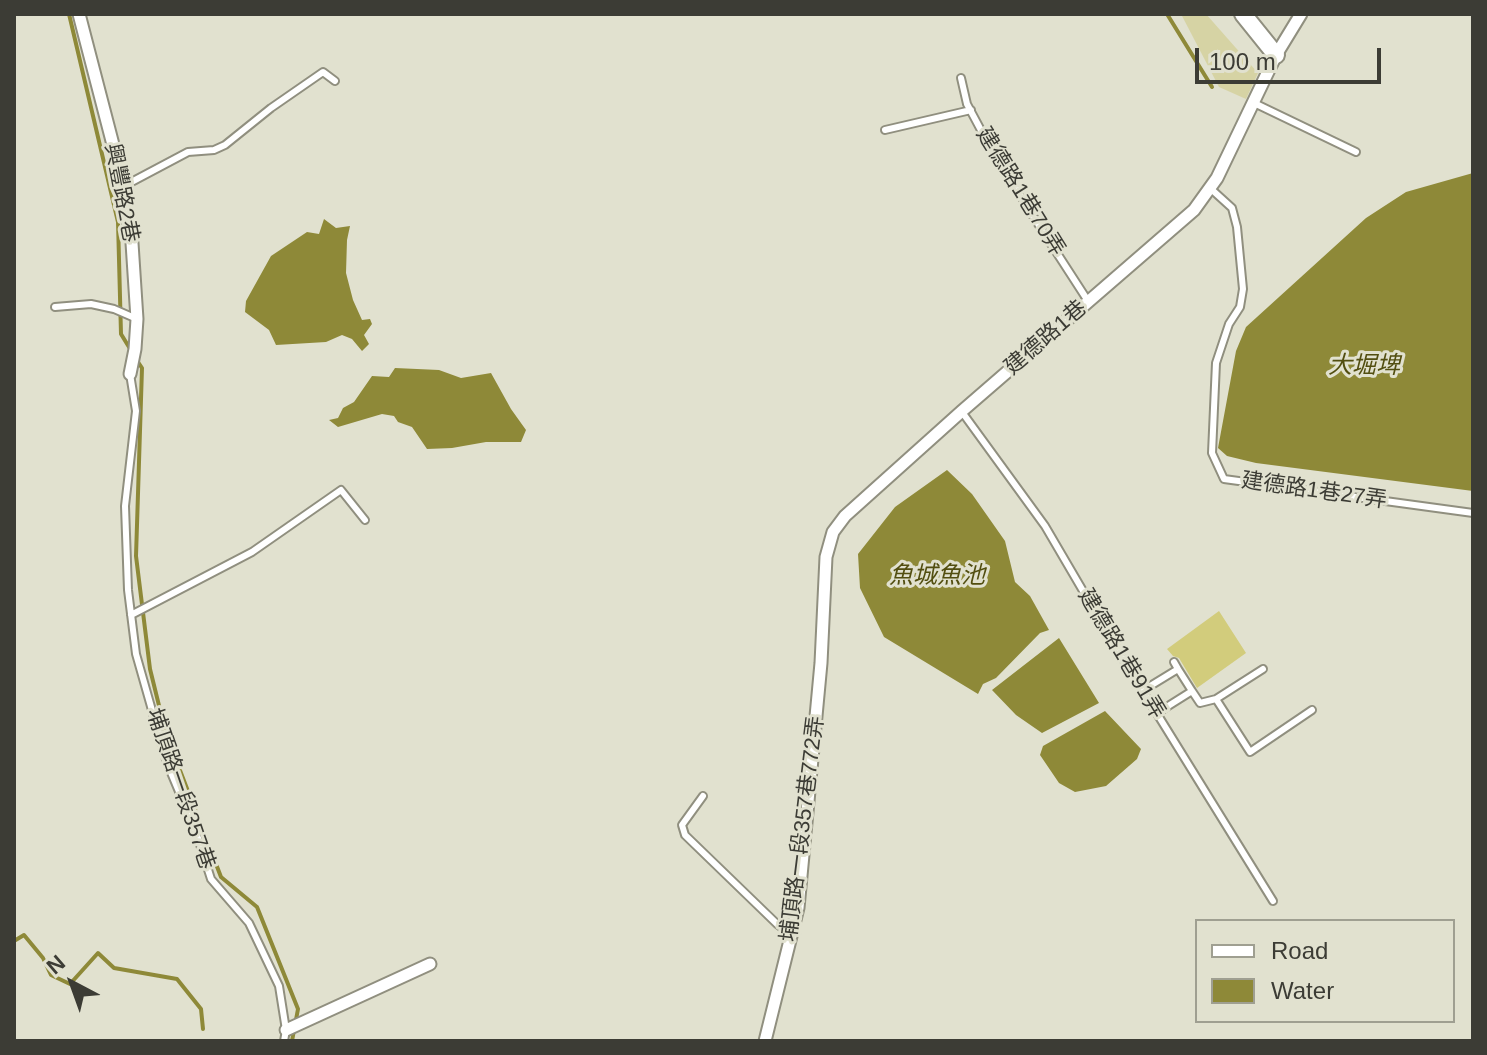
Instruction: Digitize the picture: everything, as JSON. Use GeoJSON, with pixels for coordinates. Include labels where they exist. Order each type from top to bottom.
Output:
{"type":"FeatureCollection","features":[{"type":"Feature","properties":{"kind":"street","name":"興豐路2巷"},"geometry":{"type":"LineString","coordinates":[[79,14],[122,187],[132,243],[137,319],[130,374]]}},
{"type":"Feature","properties":{"kind":"street"},"geometry":{"type":"LineString","coordinates":[[1243,14],[1276,55]]}},
{"type":"Feature","properties":{"kind":"street","name":"建德路1巷"},"geometry":{"type":"LineString","coordinates":[[821,663],[826,557],[833,532],[845,516],[962,411],[1194,210],[1210,188],[1276,55],[1301,14]]}},
{"type":"Feature","properties":{"kind":"street","name":"埔頂路一段357巷772弄"},"geometry":{"type":"LineString","coordinates":[[765,1041],[798,908],[821,663]]}},
{"type":"Feature","properties":{"kind":"street"},"geometry":{"type":"LineString","coordinates":[[285,1036],[430,964]]}},
{"type":"Feature","properties":{"kind":"lane"},"geometry":{"type":"LineString","coordinates":[[122,187],[188,152],[214,150],[225,145],[323,72],[335,81]]}},
{"type":"Feature","properties":{"kind":"lane","name":"建德路1巷70弄"},"geometry":{"type":"LineString","coordinates":[[961,78],[971,110],[1031,213],[1088,301]]}},
{"type":"Feature","properties":{"kind":"lane"},"geometry":{"type":"LineString","coordinates":[[1252,102],[1356,152]]}},
{"type":"Feature","properties":{"kind":"lane"},"geometry":{"type":"LineString","coordinates":[[885,130],[971,110]]}},
{"type":"Feature","properties":{"kind":"lane","name":"建德路1巷27弄"},"geometry":{"type":"LineString","coordinates":[[1210,188],[1232,208],[1243,289],[1240,307],[1229,324],[1216,363],[1212,453],[1224,479],[1473,513]]}},
{"type":"Feature","properties":{"kind":"lane"},"geometry":{"type":"LineString","coordinates":[[55,307],[91,304],[137,319]]}},
{"type":"Feature","properties":{"kind":"lane","name":"埔頂路一段357巷"},"geometry":{"type":"LineString","coordinates":[[130,374],[136,411],[125,506],[136,654],[167,763],[196,832],[211,879],[249,923],[279,986],[285,1036]]}},
{"type":"Feature","properties":{"kind":"lane","name":"建德路1巷91弄"},"geometry":{"type":"LineString","coordinates":[[962,411],[1045,526],[1142,691],[1273,901]]}},
{"type":"Feature","properties":{"kind":"lane"},"geometry":{"type":"LineString","coordinates":[[131,615],[252,552],[341,490],[365,520]]}},
{"type":"Feature","properties":{"kind":"lane"},"geometry":{"type":"LineString","coordinates":[[1142,691],[1176,665],[1200,703],[1216,699],[1263,669]]}},
{"type":"Feature","properties":{"kind":"lane"},"geometry":{"type":"LineString","coordinates":[[1157,713],[1192,691]]}},
{"type":"Feature","properties":{"kind":"lane"},"geometry":{"type":"LineString","coordinates":[[1216,699],[1250,752],[1312,710]]}},
{"type":"Feature","properties":{"kind":"lane"},"geometry":{"type":"LineString","coordinates":[[703,796],[682,825],[685,835],[777,924],[793,935]]}},
{"type":"Feature","properties":{"kind":"shaded area"},"geometry":{"type":"Polygon","coordinates":[[[1181,14],[1206,14],[1258,73],[1246,99],[1219,87],[1181,14]]]}},
{"type":"Feature","properties":{"kind":"water","name":"大堀埤"},"geometry":{"type":"Polygon","coordinates":[[[1473,173],[1473,491],[1256,463],[1227,456],[1218,448],[1236,351],[1246,327],[1366,218],[1406,192],[1473,173]]]}},
{"type":"Feature","properties":{"kind":"water"},"geometry":{"type":"Polygon","coordinates":[[[324,219],[336,228],[350,226],[346,273],[362,320],[370,319],[372,324],[364,335],[369,344],[362,351],[352,339],[342,335],[326,342],[276,345],[269,330],[245,312],[246,301],[271,256],[307,232],[319,234],[324,219]]]}},
{"type":"Feature","properties":{"kind":"water"},"geometry":{"type":"Polygon","coordinates":[[[395,368],[439,370],[461,378],[491,373],[526,430],[521,442],[486,442],[427,449],[412,427],[398,422],[394,416],[382,414],[338,427],[329,420],[338,418],[343,408],[354,402],[372,376],[389,377],[395,368]]]}},
{"type":"Feature","properties":{"kind":"water","name":"魚城魚池"},"geometry":{"type":"Polygon","coordinates":[[[947,470],[972,494],[1005,541],[1015,582],[1030,596],[1049,630],[1040,633],[996,678],[983,684],[978,694],[884,637],[860,588],[858,554],[895,507],[947,470]]]}},
{"type":"Feature","properties":{"kind":"water"},"geometry":{"type":"Polygon","coordinates":[[[1059,638],[1099,703],[1042,733],[1016,715],[992,690],[1059,638]]]}},
{"type":"Feature","properties":{"kind":"water"},"geometry":{"type":"Polygon","coordinates":[[[1105,711],[1141,749],[1137,759],[1106,786],[1075,792],[1059,783],[1040,755],[1043,746],[1105,711]]]}},
{"type":"Feature","properties":{"kind":"building"},"geometry":{"type":"Polygon","coordinates":[[[1219,611],[1246,653],[1197,688],[1179,658],[1167,649],[1219,611]]]}},
{"type":"Feature","properties":{"kind":"waterway"},"geometry":{"type":"LineString","coordinates":[[69,14],[118,222],[121,334],[132,352]]}},
{"type":"Feature","properties":{"kind":"waterway"},"geometry":{"type":"LineString","coordinates":[[1167,14],[1212,87]]}},
{"type":"Feature","properties":{"kind":"waterway"},"geometry":{"type":"LineString","coordinates":[[136,359],[142,368],[136,556],[150,669],[166,734],[221,877],[257,907],[298,1009],[292,1041]]}},
{"type":"Feature","properties":{"kind":"waterway"},"geometry":{"type":"LineString","coordinates":[[14,941],[24,935],[43,958],[51,975],[70,984],[98,953],[114,968],[177,979],[201,1009],[203,1029]]}}]}
